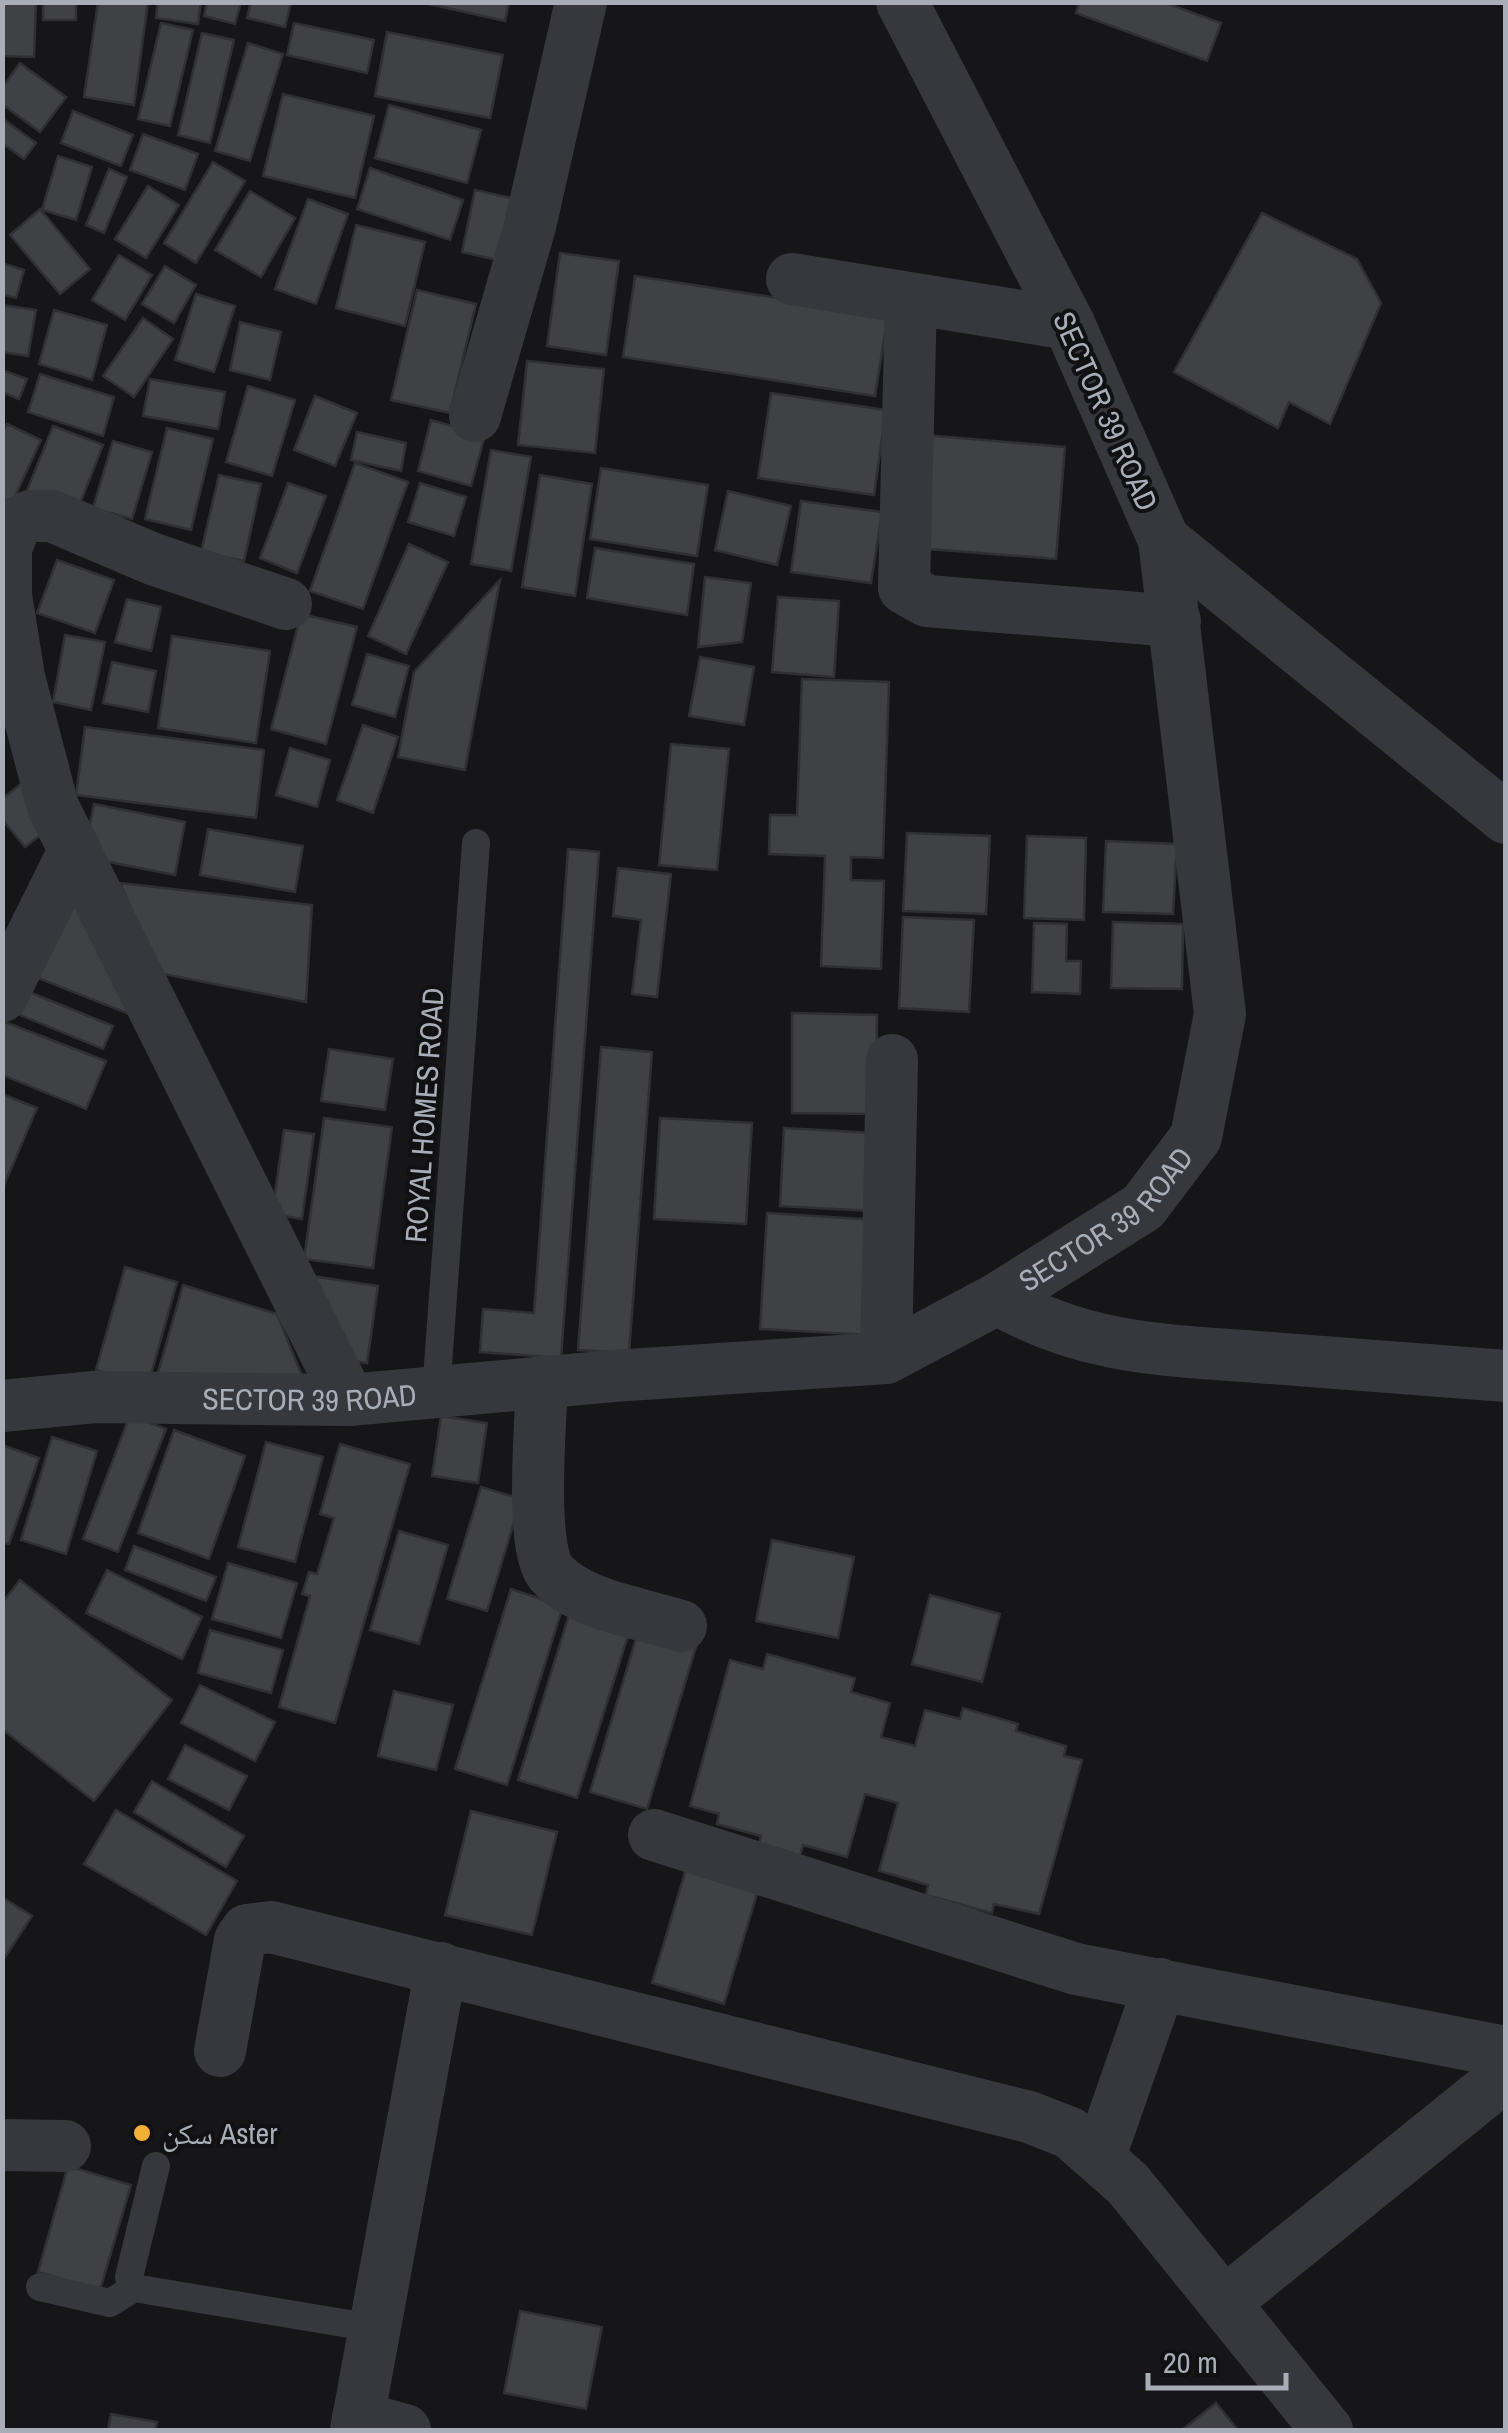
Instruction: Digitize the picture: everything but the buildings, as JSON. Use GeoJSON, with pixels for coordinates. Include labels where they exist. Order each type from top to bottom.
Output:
{"type":"FeatureCollection","features":[{"type":"Feature","properties":{"kind":"street"},"geometry":{"type":"LineString","coordinates":[[475,416],[530,226],[582,2]]}},
{"type":"Feature","properties":{"kind":"street","name":"SECTOR 39 ROAD"},"geometry":{"type":"LineString","coordinates":[[2,1406],[95,1396],[349,1400],[886,1358],[997,1299],[1144,1207],[1196,1137],[1220,1014],[1164,540],[1068,324],[902,2]]}},
{"type":"Feature","properties":{"kind":"street"},"geometry":{"type":"LineString","coordinates":[[792,280],[1068,324]]}},
{"type":"Feature","properties":{"kind":"street"},"geometry":{"type":"LineString","coordinates":[[912,298],[904,588],[927,601],[1175,621]]}},
{"type":"Feature","properties":{"kind":"street"},"geometry":{"type":"LineString","coordinates":[[286,604],[153,559],[52,516],[30,516],[15,524],[6,549],[4,594],[19,678],[53,807],[349,1400]]}},
{"type":"Feature","properties":{"kind":"street"},"geometry":{"type":"LineString","coordinates":[[1164,540],[1506,818]]}},
{"type":"Feature","properties":{"kind":"street"},"geometry":{"type":"LineString","coordinates":[[2,996],[75,850]]}},
{"type":"Feature","properties":{"kind":"street"},"geometry":{"type":"LineString","coordinates":[[886,1358],[892,1060]]}},
{"type":"Feature","properties":{"kind":"street"},"geometry":{"type":"LineString","coordinates":[[997,1299],[1042,1325],[1082,1338],[1144,1348],[1506,1376]]}},
{"type":"Feature","properties":{"kind":"street"},"geometry":{"type":"LineString","coordinates":[[542,1382],[540,1543],[550,1572],[582,1594],[681,1626]]}},
{"type":"Feature","properties":{"kind":"street"},"geometry":{"type":"LineString","coordinates":[[654,1835],[1076,1969],[1506,2052]]}},
{"type":"Feature","properties":{"kind":"street"},"geometry":{"type":"LineString","coordinates":[[220,2051],[240,1940],[256,1926],[441,1968],[1029,2116],[1070,2133],[1100,2156],[1225,2302],[1327,2430]]}},
{"type":"Feature","properties":{"kind":"street"},"geometry":{"type":"LineString","coordinates":[[373,2426],[373,2328],[441,1968]]}},
{"type":"Feature","properties":{"kind":"street"},"geometry":{"type":"LineString","coordinates":[[1100,2156],[1160,1984]]}},
{"type":"Feature","properties":{"kind":"street"},"geometry":{"type":"LineString","coordinates":[[1225,2302],[1506,2076]]}},
{"type":"Feature","properties":{"kind":"street"},"geometry":{"type":"LineString","coordinates":[[2,2146],[65,2146]]}},
{"type":"Feature","properties":{"kind":"lane","name":"ROYAL HOMES ROAD"},"geometry":{"type":"LineString","coordinates":[[436,1392],[476,843]]}},
{"type":"Feature","properties":{"kind":"lane"},"geometry":{"type":"LineString","coordinates":[[134,2288],[129,2278],[156,2166]]}},
{"type":"Feature","properties":{"kind":"lane"},"geometry":{"type":"LineString","coordinates":[[40,2287],[110,2304],[134,2288],[373,2328]]}},
{"type":"Feature","properties":{"kind":"place","name":"سكن Aster"},"geometry":{"type":"Point","coordinates":[142,2133]}}]}
